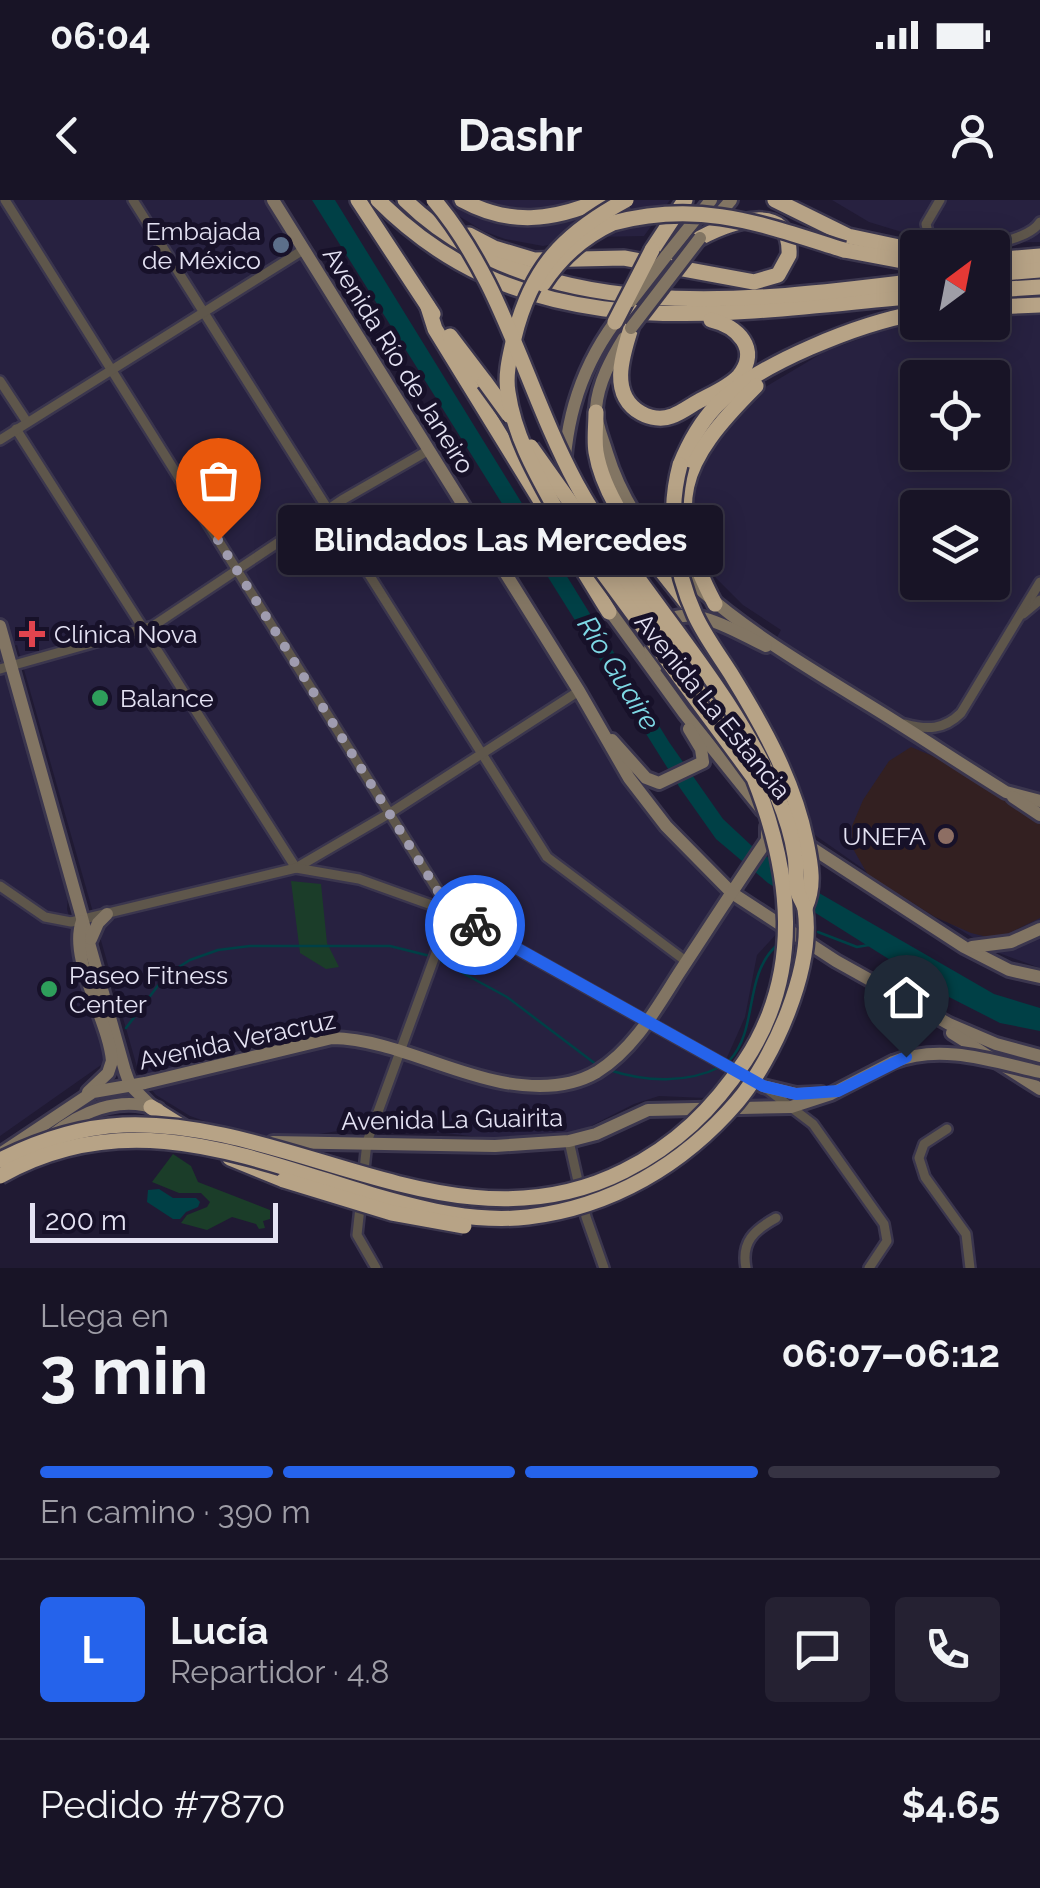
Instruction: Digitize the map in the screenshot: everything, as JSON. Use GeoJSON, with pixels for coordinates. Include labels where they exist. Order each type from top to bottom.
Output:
{"type":"FeatureCollection","features":[{"type":"Feature","properties":{"kind":"highway"},"geometry":{"type":"LineString","coordinates":[[0,1157],[70,1134],[141,1125],[242,1140],[397,1184],[471,1198],[544,1197],[608,1179],[681,1136],[726,1089],[749,1054],[774,1002],[786,935],[786,892],[772,828],[738,742],[428,307],[358,200]]}},
{"type":"Feature","properties":{"kind":"highway"},"geometry":{"type":"LineString","coordinates":[[378,200],[414,234],[444,255],[508,286],[574,304],[672,316],[714,320],[742,337],[748,354],[744,368],[734,380],[667,418],[644,415],[623,394],[623,325],[659,253],[684,200]]}},
{"type":"Feature","properties":{"kind":"highway"},"geometry":{"type":"LineString","coordinates":[[404,200],[456,239],[513,269],[570,285],[643,298],[760,297],[900,283]]}},
{"type":"Feature","properties":{"kind":"highway"},"geometry":{"type":"LineString","coordinates":[[416,200],[442,220],[494,248],[534,260],[624,258],[759,282],[780,273],[789,255],[789,241],[783,229],[761,216],[734,219],[700,238]]}},
{"type":"Feature","properties":{"kind":"highway"},"geometry":{"type":"LineString","coordinates":[[434,200],[457,230],[504,315],[585,499],[725,701],[763,765],[788,825],[796,857],[798,892],[805,908]]}},
{"type":"Feature","properties":{"kind":"highway"},"geometry":{"type":"LineString","coordinates":[[462,200],[492,214],[523,219],[564,214],[601,200]]}},
{"type":"Feature","properties":{"kind":"highway"},"geometry":{"type":"LineString","coordinates":[[626,200],[559,245],[543,266],[521,311],[507,386],[528,459],[554,506],[754,778]]}},
{"type":"Feature","properties":{"kind":"highway"},"geometry":{"type":"LineString","coordinates":[[775,200],[848,236],[900,247]]}},
{"type":"Feature","properties":{"kind":"highway"},"geometry":{"type":"LineString","coordinates":[[800,200],[811,210],[878,242]]}},
{"type":"Feature","properties":{"kind":"highway"},"geometry":{"type":"LineString","coordinates":[[507,386],[529,312],[552,270],[586,240],[650,208],[720,208],[844,250],[900,261]]}},
{"type":"Feature","properties":{"kind":"highway"},"geometry":{"type":"LineString","coordinates":[[1010,258],[1040,256]]}},
{"type":"Feature","properties":{"kind":"highway"},"geometry":{"type":"LineString","coordinates":[[1010,272],[1040,270]]}},
{"type":"Feature","properties":{"kind":"highway"},"geometry":{"type":"LineString","coordinates":[[1010,288],[1040,286]]}},
{"type":"Feature","properties":{"kind":"highway"},"geometry":{"type":"LineString","coordinates":[[672,316],[743,314],[900,298]]}},
{"type":"Feature","properties":{"kind":"highway"},"geometry":{"type":"LineString","coordinates":[[1010,306],[1040,305]]}},
{"type":"Feature","properties":{"kind":"highway"},"geometry":{"type":"LineString","coordinates":[[428,307],[435,329],[609,612]]}},
{"type":"Feature","properties":{"kind":"highway"},"geometry":{"type":"LineString","coordinates":[[694,614],[671,514],[680,465],[696,432],[731,393],[773,368],[841,334],[900,318]]}},
{"type":"Feature","properties":{"kind":"highway"},"geometry":{"type":"LineString","coordinates":[[715,604],[695,564],[685,530],[686,485],[691,467],[710,433],[773,368]]}},
{"type":"Feature","properties":{"kind":"highway"},"geometry":{"type":"LineString","coordinates":[[151,1107],[230,1158],[284,1180],[362,1205],[471,1226],[555,1212],[613,1195],[654,1174],[700,1141],[756,1076],[787,1013],[800,972],[805,908],[813,892],[808,852],[793,792],[761,725],[694,614],[633,532],[604,478],[596,452],[596,412]]}},
{"type":"Feature","properties":{"kind":"highway"},"geometry":{"type":"LineString","coordinates":[[30,1158],[114,1120],[158,1120],[199,1138]]}},
{"type":"Feature","properties":{"kind":"highway"},"geometry":{"type":"LineString","coordinates":[[0,1178],[17,1166],[79,1147],[120,1140],[169,1139],[229,1150],[402,1204],[458,1216],[497,1219]]}},
{"type":"Feature","properties":{"kind":"street"},"geometry":{"type":"LineString","coordinates":[[5,200],[451,912]]}},
{"type":"Feature","properties":{"kind":"street"},"geometry":{"type":"LineString","coordinates":[[134,200],[548,857],[687,962]]}},
{"type":"Feature","properties":{"kind":"street","name":"Avenida Río de Janeiro"},"geometry":{"type":"LineString","coordinates":[[272,200],[580,691],[628,778],[656,813],[732,893],[836,961],[966,1032],[1040,1056]]}},
{"type":"Feature","properties":{"kind":"street"},"geometry":{"type":"LineString","coordinates":[[659,253],[711,200]]}},
{"type":"Feature","properties":{"kind":"street"},"geometry":{"type":"LineString","coordinates":[[731,200],[623,325],[596,412],[617,480],[642,526],[715,604],[1040,815]]}},
{"type":"Feature","properties":{"kind":"street"},"geometry":{"type":"LineString","coordinates":[[940,200],[926,224],[934,239],[978,244],[1018,240],[1035,231],[1040,222]]}},
{"type":"Feature","properties":{"kind":"street"},"geometry":{"type":"LineString","coordinates":[[0,440],[303,250]]}},
{"type":"Feature","properties":{"kind":"street","name":"Avenida La Estancia"},"geometry":{"type":"LineString","coordinates":[[623,325],[590,360],[577,390],[565,439],[566,511],[609,612],[762,810],[801,841],[964,947],[1009,970],[1040,977]]}},
{"type":"Feature","properties":{"kind":"street"},"geometry":{"type":"LineString","coordinates":[[0,381],[28,422]]}},
{"type":"Feature","properties":{"kind":"street"},"geometry":{"type":"LineString","coordinates":[[16,429],[296,868],[358,879],[451,912],[763,1086],[812,1124],[884,1224],[887,1241],[869,1268]]}},
{"type":"Feature","properties":{"kind":"street"},"geometry":{"type":"LineString","coordinates":[[5,667],[144,629],[429,450]]}},
{"type":"Feature","properties":{"kind":"street"},"geometry":{"type":"LineString","coordinates":[[893,720],[932,729],[952,722],[977,690],[1040,582]]}},
{"type":"Feature","properties":{"kind":"street"},"geometry":{"type":"LineString","coordinates":[[1014,622],[1040,600]]}},
{"type":"Feature","properties":{"kind":"street"},"geometry":{"type":"LineString","coordinates":[[674,698],[651,658],[650,648],[658,628],[675,616],[691,615],[796,659]]}},
{"type":"Feature","properties":{"kind":"street"},"geometry":{"type":"LineString","coordinates":[[0,626],[5,667],[90,939],[130,1085],[151,1107]]}},
{"type":"Feature","properties":{"kind":"street"},"geometry":{"type":"LineString","coordinates":[[0,886],[44,917],[71,922],[296,868],[390,813],[580,691]]}},
{"type":"Feature","properties":{"kind":"street"},"geometry":{"type":"LineString","coordinates":[[606,735],[646,778],[659,783],[703,762],[684,712]]}},
{"type":"Feature","properties":{"kind":"street"},"geometry":{"type":"LineString","coordinates":[[1006,792],[1040,801]]}},
{"type":"Feature","properties":{"kind":"street"},"geometry":{"type":"LineString","coordinates":[[762,810],[770,843]]}},
{"type":"Feature","properties":{"kind":"street"},"geometry":{"type":"LineString","coordinates":[[732,893],[770,843],[788,836],[801,841]]}},
{"type":"Feature","properties":{"kind":"street"},"geometry":{"type":"LineString","coordinates":[[732,893],[770,843]]}},
{"type":"Feature","properties":{"kind":"street","name":"Avenida Veracruz"},"geometry":{"type":"LineString","coordinates":[[82,1097],[332,1038],[363,1042],[472,1076],[530,1087],[566,1083],[595,1073],[614,1060],[648,1021],[732,893]]}},
{"type":"Feature","properties":{"kind":"street"},"geometry":{"type":"LineString","coordinates":[[376,1268],[357,1236],[367,1142],[451,912]]}},
{"type":"Feature","properties":{"kind":"street"},"geometry":{"type":"LineString","coordinates":[[90,939],[106,914]]}},
{"type":"Feature","properties":{"kind":"street"},"geometry":{"type":"LineString","coordinates":[[0,1157],[108,1073],[112,1061],[83,959],[79,931],[83,918]]}},
{"type":"Feature","properties":{"kind":"street"},"geometry":{"type":"LineString","coordinates":[[964,947],[1011,942],[1040,929]]}},
{"type":"Feature","properties":{"kind":"street"},"geometry":{"type":"LineString","coordinates":[[888,990],[905,1005],[1040,1089]]}},
{"type":"Feature","properties":{"kind":"street","name":"Avenida La Guairita"},"geometry":{"type":"LineString","coordinates":[[151,1107],[200,1126],[281,1144],[495,1146],[569,1141],[596,1134],[648,1110],[792,1107],[838,1091],[916,1054],[943,1053],[1040,1072]]}},
{"type":"Feature","properties":{"kind":"street"},"geometry":{"type":"LineString","coordinates":[[763,1086],[796,1094],[838,1091]]}},
{"type":"Feature","properties":{"kind":"street"},"geometry":{"type":"LineString","coordinates":[[0,1178],[30,1158],[52,1135],[88,1112],[127,1104],[151,1107]]}},
{"type":"Feature","properties":{"kind":"street"},"geometry":{"type":"LineString","coordinates":[[947,1128],[924,1144],[919,1158],[925,1177],[966,1234],[970,1268]]}},
{"type":"Feature","properties":{"kind":"street"},"geometry":{"type":"LineString","coordinates":[[569,1141],[586,1217],[604,1268]]}},
{"type":"Feature","properties":{"kind":"street"},"geometry":{"type":"LineString","coordinates":[[746,1268],[744,1254],[750,1236],[776,1218]]}},
{"type":"Feature","properties":{"kind":"shaded area"},"geometry":{"type":"Polygon","coordinates":[[[0,200],[270,200],[632,792],[682,849],[782,928],[757,955],[745,1017],[725,1062],[776,1092],[777,1101],[659,1096],[579,1132],[558,1135],[487,1138],[377,1125],[274,1137],[230,1130],[190,1116],[156,1095],[139,1074],[17,645],[0,649],[0,200]]]}},
{"type":"Feature","properties":{"kind":"shaded area"},"geometry":{"type":"Polygon","coordinates":[[[433,200],[670,200],[644,236],[594,237],[543,246],[483,231],[433,200]]]}},
{"type":"Feature","properties":{"kind":"shaded area"},"geometry":{"type":"Polygon","coordinates":[[[832,200],[1040,200],[1040,242],[1010,243],[1010,230],[900,231],[869,222],[832,200]]]}},
{"type":"Feature","properties":{"kind":"shaded area"},"geometry":{"type":"Polygon","coordinates":[[[1040,314],[1040,968],[996,952],[812,833],[680,625],[698,619],[772,646],[781,630],[743,605],[706,562],[694,525],[699,468],[712,442],[757,392],[824,352],[900,324],[900,340],[1010,340],[1010,316],[1040,314]]]}},
{"type":"Feature","properties":{"kind":"shaded area"},"geometry":{"type":"Polygon","coordinates":[[[0,670],[8,673],[33,755],[68,896],[67,909],[106,1057],[101,1065],[0,1136],[0,670]]]}},
{"type":"Feature","properties":{"kind":"shaded area","name":"UNEFA"},"geometry":{"type":"Polygon","coordinates":[[[911,747],[952,764],[1040,821],[1040,918],[1005,935],[987,937],[971,933],[935,917],[868,875],[852,847],[852,826],[863,800],[889,761],[911,747]]]}},
{"type":"Feature","properties":{"kind":"shaded area"},"geometry":{"type":"Polygon","coordinates":[[[291,881],[321,884],[327,943],[339,967],[326,969],[300,953],[291,881]]]}},
{"type":"Feature","properties":{"kind":"shaded area"},"geometry":{"type":"Polygon","coordinates":[[[173,1154],[191,1166],[198,1182],[270,1210],[270,1219],[263,1221],[265,1228],[232,1217],[207,1230],[181,1223],[210,1202],[201,1193],[179,1193],[152,1182],[173,1154]]]}},
{"type":"Feature","properties":{"kind":"water","name":"Río Guaire"},"geometry":{"type":"Polygon","coordinates":[[[312,200],[335,200],[669,742],[723,819],[753,847],[819,893],[994,994],[1040,1008],[1040,1031],[1000,1023],[949,997],[768,883],[716,839],[680,788],[312,200]]]}},
{"type":"Feature","properties":{"kind":"water"},"geometry":{"type":"Polygon","coordinates":[[[159,1189],[173,1198],[196,1198],[200,1202],[180,1219],[173,1219],[147,1202],[148,1190],[159,1189]]]}},
{"type":"Feature","properties":{"kind":"waterway"},"geometry":{"type":"LineString","coordinates":[[818,932],[857,947],[869,945]]}},
{"type":"Feature","properties":{"kind":"waterway"},"geometry":{"type":"LineString","coordinates":[[126,1028],[166,975],[190,960],[218,950],[250,946],[390,946],[430,956]]}},
{"type":"Feature","properties":{"kind":"waterway"},"geometry":{"type":"LineString","coordinates":[[729,1061],[744,1034],[759,973],[776,946]]}},
{"type":"Feature","properties":{"kind":"waterway"},"geometry":{"type":"LineString","coordinates":[[437,959],[507,997],[597,1065]]}},
{"type":"Feature","properties":{"kind":"waterway"},"geometry":{"type":"LineString","coordinates":[[609,1070],[666,1079],[695,1076],[722,1066]]}},
{"type":"Feature","properties":{"kind":"way so far"},"geometry":{"type":"LineString","coordinates":[[218,540],[451,912],[475,925]]}},
{"type":"Feature","properties":{"kind":"place","name":"Embajada de México"},"geometry":{"type":"Point","coordinates":[281,245]}},
{"type":"Feature","properties":{"kind":"place","name":"Blindados Las Mercedes"},"geometry":{"type":"Point","coordinates":[218,540]}},
{"type":"Feature","properties":{"kind":"place","name":"Clínica Nova"},"geometry":{"type":"Point","coordinates":[32,634]}},
{"type":"Feature","properties":{"kind":"place","name":"Balance"},"geometry":{"type":"Point","coordinates":[100,698]}},
{"type":"Feature","properties":{"kind":"place","name":"UNEFA"},"geometry":{"type":"Point","coordinates":[946,836]}},
{"type":"Feature","properties":{"kind":"place","name":"Paseo Fitness Center"},"geometry":{"type":"Point","coordinates":[49,989]}},
{"type":"Feature","properties":{"kind":"route"},"geometry":{"type":"LineString","coordinates":[[475,925],[763,1086],[796,1094],[838,1091],[906,1057]]}}]}
